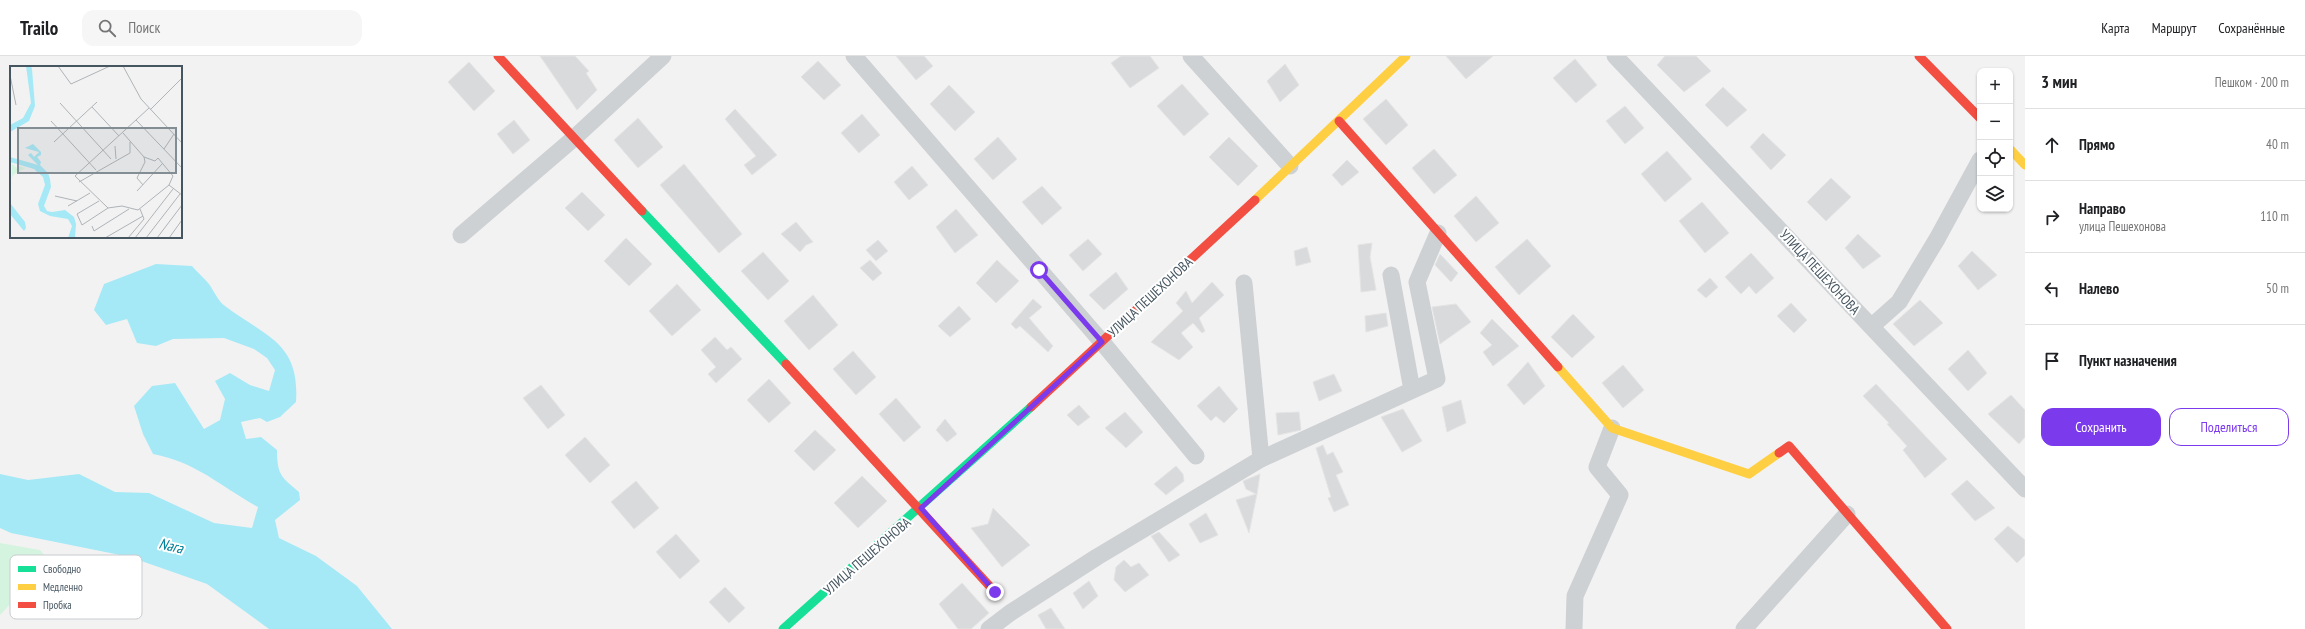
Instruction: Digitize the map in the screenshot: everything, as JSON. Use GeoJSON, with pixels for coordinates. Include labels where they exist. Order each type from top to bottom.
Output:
{"type":"FeatureCollection","features":[{"type":"Feature","properties":{"kind":"street"},"geometry":{"type":"LineString","coordinates":[[498,56],[573,139],[921,508],[995,592]]}},
{"type":"Feature","properties":{"kind":"street"},"geometry":{"type":"LineString","coordinates":[[461,235],[573,139],[663,56]]}},
{"type":"Feature","properties":{"kind":"street"},"geometry":{"type":"LineString","coordinates":[[854,56],[1102,342],[1196,456]]}},
{"type":"Feature","properties":{"kind":"street"},"geometry":{"type":"LineString","coordinates":[[1191,56],[1290,166]]}},
{"type":"Feature","properties":{"kind":"street","name":"УЛИЦА ПЕШЕХОНОВА"},"geometry":{"type":"LineString","coordinates":[[783,629],[921,508],[1102,342],[1339,121],[1406,56]]}},
{"type":"Feature","properties":{"kind":"street","name":"УЛИЦА ПЕШЕХОНОВА"},"geometry":{"type":"LineString","coordinates":[[1615,56],[2025,489]]}},
{"type":"Feature","properties":{"kind":"street"},"geometry":{"type":"LineString","coordinates":[[1919,56],[1977,115]]}},
{"type":"Feature","properties":{"kind":"street"},"geometry":{"type":"LineString","coordinates":[[1339,121],[1612,428],[1749,474],[1789,446],[1947,629]]}},
{"type":"Feature","properties":{"kind":"street"},"geometry":{"type":"LineString","coordinates":[[2013,152],[2025,165]]}},
{"type":"Feature","properties":{"kind":"street"},"geometry":{"type":"LineString","coordinates":[[1872,326],[1899,302],[1937,239],[1977,166]]}},
{"type":"Feature","properties":{"kind":"street"},"geometry":{"type":"LineString","coordinates":[[989,629],[1010,613],[1097,557],[1261,459],[1437,379],[1418,282],[1438,233]]}},
{"type":"Feature","properties":{"kind":"street"},"geometry":{"type":"LineString","coordinates":[[1391,275],[1412,390]]}},
{"type":"Feature","properties":{"kind":"street"},"geometry":{"type":"LineString","coordinates":[[1244,283],[1261,459]]}},
{"type":"Feature","properties":{"kind":"street"},"geometry":{"type":"LineString","coordinates":[[1574,629],[1575,596],[1620,495],[1597,467],[1612,428]]}},
{"type":"Feature","properties":{"kind":"street"},"geometry":{"type":"LineString","coordinates":[[1744,629],[1847,514]]}},
{"type":"Feature","properties":{"kind":"green space"},"geometry":{"type":"Polygon","coordinates":[[[0,543],[40,550],[44,555],[10,555],[10,604],[0,615],[0,543]]]}},
{"type":"Feature","properties":{"kind":"water","name":"Nara"},"geometry":{"type":"Polygon","coordinates":[[[156,264],[192,266],[209,284],[218,299],[223,304],[267,334],[286,353],[292,366],[296,382],[296,402],[280,417],[267,422],[260,418],[241,422],[246,439],[261,437],[277,450],[278,465],[281,474],[299,492],[300,500],[275,520],[279,538],[316,556],[357,586],[392,629],[269,629],[207,584],[142,561],[142,555],[120,555],[11,533],[0,528],[0,474],[28,480],[79,474],[115,492],[149,493],[214,523],[252,528],[258,507],[195,469],[168,458],[153,454],[143,434],[134,406],[152,386],[175,383],[204,429],[220,420],[225,399],[215,381],[230,373],[250,385],[269,391],[275,370],[267,358],[254,349],[224,338],[173,339],[156,346],[137,343],[127,319],[106,325],[94,310],[104,284],[156,264]]]}},
{"type":"Feature","properties":{"kind":"building"},"geometry":{"type":"Polygon","coordinates":[[[540,56],[575,56],[589,71],[586,73],[597,90],[577,110],[540,56]]]}},
{"type":"Feature","properties":{"kind":"building"},"geometry":{"type":"Polygon","coordinates":[[[896,56],[924,56],[933,66],[916,80],[896,56]]]}},
{"type":"Feature","properties":{"kind":"building"},"geometry":{"type":"Polygon","coordinates":[[[1121,56],[1150,56],[1159,68],[1130,88],[1111,63],[1121,56]]]}},
{"type":"Feature","properties":{"kind":"building"},"geometry":{"type":"Polygon","coordinates":[[[1446,56],[1493,56],[1466,79],[1446,56]]]}},
{"type":"Feature","properties":{"kind":"building"},"geometry":{"type":"Polygon","coordinates":[[[1665,56],[1696,56],[1711,71],[1684,92],[1657,65],[1665,56]]]}},
{"type":"Feature","properties":{"kind":"building"},"geometry":{"type":"Polygon","coordinates":[[[1575,59],[1597,85],[1576,103],[1553,78],[1575,59]]]}},
{"type":"Feature","properties":{"kind":"building"},"geometry":{"type":"Polygon","coordinates":[[[818,61],[841,85],[824,100],[801,77],[818,61]]]}},
{"type":"Feature","properties":{"kind":"building"},"geometry":{"type":"Polygon","coordinates":[[[469,62],[495,91],[474,111],[448,82],[469,62]]]}},
{"type":"Feature","properties":{"kind":"building"},"geometry":{"type":"Polygon","coordinates":[[[1285,64],[1299,85],[1280,102],[1267,81],[1285,64]]]}},
{"type":"Feature","properties":{"kind":"building"},"geometry":{"type":"Polygon","coordinates":[[[1182,84],[1209,114],[1184,136],[1157,106],[1182,84]]]}},
{"type":"Feature","properties":{"kind":"building"},"geometry":{"type":"Polygon","coordinates":[[[949,85],[975,112],[955,131],[930,104],[949,85]]]}},
{"type":"Feature","properties":{"kind":"building"},"geometry":{"type":"Polygon","coordinates":[[[1723,87],[1747,110],[1727,127],[1705,105],[1723,87]]]}},
{"type":"Feature","properties":{"kind":"building"},"geometry":{"type":"Polygon","coordinates":[[[1386,99],[1408,125],[1386,145],[1363,119],[1386,99]]]}},
{"type":"Feature","properties":{"kind":"building"},"geometry":{"type":"Polygon","coordinates":[[[1625,106],[1644,128],[1625,144],[1606,121],[1625,106]]]}},
{"type":"Feature","properties":{"kind":"building"},"geometry":{"type":"Polygon","coordinates":[[[735,109],[777,155],[752,175],[744,165],[756,156],[725,119],[735,109]]]}},
{"type":"Feature","properties":{"kind":"building"},"geometry":{"type":"Polygon","coordinates":[[[862,114],[880,135],[859,153],[841,133],[862,114]]]}},
{"type":"Feature","properties":{"kind":"building"},"geometry":{"type":"Polygon","coordinates":[[[638,118],[663,147],[638,168],[614,140],[638,118]]]}},
{"type":"Feature","properties":{"kind":"building"},"geometry":{"type":"Polygon","coordinates":[[[514,120],[530,140],[513,154],[497,134],[514,120]]]}},
{"type":"Feature","properties":{"kind":"building"},"geometry":{"type":"Polygon","coordinates":[[[1763,133],[1786,155],[1771,170],[1750,147],[1763,133]]]}},
{"type":"Feature","properties":{"kind":"building"},"geometry":{"type":"Polygon","coordinates":[[[998,137],[1017,159],[993,180],[974,159],[998,137]]]}},
{"type":"Feature","properties":{"kind":"building"},"geometry":{"type":"Polygon","coordinates":[[[1229,137],[1258,166],[1238,186],[1209,157],[1229,137]]]}},
{"type":"Feature","properties":{"kind":"building"},"geometry":{"type":"Polygon","coordinates":[[[1434,149],[1457,175],[1434,194],[1412,168],[1434,149]]]}},
{"type":"Feature","properties":{"kind":"building"},"geometry":{"type":"Polygon","coordinates":[[[1667,151],[1692,179],[1665,202],[1641,174],[1667,151]]]}},
{"type":"Feature","properties":{"kind":"building"},"geometry":{"type":"Polygon","coordinates":[[[1347,160],[1359,172],[1342,186],[1332,175],[1347,160]]]}},
{"type":"Feature","properties":{"kind":"building"},"geometry":{"type":"Polygon","coordinates":[[[684,164],[742,234],[719,253],[660,185],[684,164]]]}},
{"type":"Feature","properties":{"kind":"building"},"geometry":{"type":"Polygon","coordinates":[[[912,166],[928,185],[909,200],[894,182],[912,166]]]}},
{"type":"Feature","properties":{"kind":"building"},"geometry":{"type":"Polygon","coordinates":[[[1831,178],[1851,197],[1826,221],[1807,202],[1831,178]]]}},
{"type":"Feature","properties":{"kind":"building"},"geometry":{"type":"Polygon","coordinates":[[[1042,186],[1062,208],[1042,225],[1022,202],[1042,186]]]}},
{"type":"Feature","properties":{"kind":"building"},"geometry":{"type":"Polygon","coordinates":[[[582,192],[605,215],[588,231],[565,208],[582,192]]]}},
{"type":"Feature","properties":{"kind":"building"},"geometry":{"type":"Polygon","coordinates":[[[1476,196],[1499,223],[1476,242],[1454,216],[1476,196]]]}},
{"type":"Feature","properties":{"kind":"building"},"geometry":{"type":"Polygon","coordinates":[[[1702,202],[1729,233],[1705,253],[1679,221],[1702,202]]]}},
{"type":"Feature","properties":{"kind":"building"},"geometry":{"type":"Polygon","coordinates":[[[956,209],[978,235],[955,253],[936,227],[956,209]]]}},
{"type":"Feature","properties":{"kind":"building"},"geometry":{"type":"Polygon","coordinates":[[[796,222],[813,242],[806,245],[800,252],[781,234],[796,222]]]}},
{"type":"Feature","properties":{"kind":"building"},"geometry":{"type":"Polygon","coordinates":[[[1858,234],[1881,256],[1863,269],[1845,248],[1858,234]]]}},
{"type":"Feature","properties":{"kind":"building"},"geometry":{"type":"Polygon","coordinates":[[[626,238],[652,264],[629,286],[604,261],[626,238]]]}},
{"type":"Feature","properties":{"kind":"building"},"geometry":{"type":"Polygon","coordinates":[[[1088,239],[1102,254],[1083,271],[1069,255],[1088,239]]]}},
{"type":"Feature","properties":{"kind":"building"},"geometry":{"type":"Polygon","coordinates":[[[1527,239],[1551,266],[1519,295],[1495,267],[1527,239]]]}},
{"type":"Feature","properties":{"kind":"building"},"geometry":{"type":"Polygon","coordinates":[[[878,240],[888,251],[876,261],[866,250],[878,240]]]}},
{"type":"Feature","properties":{"kind":"building"},"geometry":{"type":"Polygon","coordinates":[[[1372,243],[1370,257],[1376,290],[1361,292],[1358,245],[1372,243]]]}},
{"type":"Feature","properties":{"kind":"building"},"geometry":{"type":"Polygon","coordinates":[[[1307,247],[1311,262],[1296,266],[1294,251],[1307,247]]]}},
{"type":"Feature","properties":{"kind":"building"},"geometry":{"type":"Polygon","coordinates":[[[1972,251],[1997,275],[1978,290],[1958,266],[1972,251]]]}},
{"type":"Feature","properties":{"kind":"building"},"geometry":{"type":"Polygon","coordinates":[[[763,252],[789,281],[768,300],[741,271],[763,252]]]}},
{"type":"Feature","properties":{"kind":"building"},"geometry":{"type":"Polygon","coordinates":[[[1751,253],[1774,278],[1756,294],[1749,286],[1741,294],[1725,277],[1751,253]]]}},
{"type":"Feature","properties":{"kind":"building"},"geometry":{"type":"Polygon","coordinates":[[[1440,254],[1458,273],[1451,282],[1435,265],[1440,254]]]}},
{"type":"Feature","properties":{"kind":"building"},"geometry":{"type":"Polygon","coordinates":[[[870,260],[882,273],[873,281],[860,268],[870,260]]]}},
{"type":"Feature","properties":{"kind":"building"},"geometry":{"type":"Polygon","coordinates":[[[997,260],[1019,281],[996,303],[976,283],[997,260]]]}},
{"type":"Feature","properties":{"kind":"building"},"geometry":{"type":"Polygon","coordinates":[[[1116,272],[1128,289],[1104,310],[1089,295],[1116,272]]]}},
{"type":"Feature","properties":{"kind":"building"},"geometry":{"type":"Polygon","coordinates":[[[1710,278],[1718,287],[1706,298],[1697,290],[1710,278]]]}},
{"type":"Feature","properties":{"kind":"building"},"geometry":{"type":"Polygon","coordinates":[[[1212,282],[1224,295],[1199,318],[1205,331],[1202,333],[1193,323],[1181,333],[1193,347],[1179,360],[1151,342],[1183,311],[1176,303],[1186,291],[1192,303],[1212,282]]]}},
{"type":"Feature","properties":{"kind":"building"},"geometry":{"type":"Polygon","coordinates":[[[677,284],[701,310],[672,336],[649,311],[677,284]]]}},
{"type":"Feature","properties":{"kind":"building"},"geometry":{"type":"Polygon","coordinates":[[[813,295],[838,325],[809,350],[784,321],[813,295]]]}},
{"type":"Feature","properties":{"kind":"building"},"geometry":{"type":"Polygon","coordinates":[[[1033,299],[1042,307],[1029,318],[1053,346],[1048,352],[1020,326],[1016,329],[1011,324],[1033,299]]]}},
{"type":"Feature","properties":{"kind":"building"},"geometry":{"type":"Polygon","coordinates":[[[1920,300],[1943,323],[1914,346],[1893,324],[1920,300]]]}},
{"type":"Feature","properties":{"kind":"building"},"geometry":{"type":"Polygon","coordinates":[[[1791,303],[1807,320],[1794,333],[1777,316],[1791,303]]]}},
{"type":"Feature","properties":{"kind":"building"},"geometry":{"type":"Polygon","coordinates":[[[1456,304],[1471,322],[1440,344],[1432,307],[1456,304]]]}},
{"type":"Feature","properties":{"kind":"building"},"geometry":{"type":"Polygon","coordinates":[[[959,306],[971,319],[950,337],[938,326],[959,306]]]}},
{"type":"Feature","properties":{"kind":"building"},"geometry":{"type":"Polygon","coordinates":[[[1386,313],[1388,326],[1366,332],[1365,316],[1386,313]]]}},
{"type":"Feature","properties":{"kind":"building"},"geometry":{"type":"Polygon","coordinates":[[[1573,314],[1595,337],[1572,358],[1551,337],[1573,314]]]}},
{"type":"Feature","properties":{"kind":"building"},"geometry":{"type":"Polygon","coordinates":[[[1492,319],[1519,346],[1493,366],[1483,352],[1492,345],[1480,333],[1492,319]]]}},
{"type":"Feature","properties":{"kind":"building"},"geometry":{"type":"Polygon","coordinates":[[[715,337],[727,350],[731,347],[742,359],[716,383],[708,374],[716,367],[701,350],[715,337]]]}},
{"type":"Feature","properties":{"kind":"building"},"geometry":{"type":"Polygon","coordinates":[[[1968,350],[1987,373],[1968,391],[1948,369],[1968,350]]]}},
{"type":"Feature","properties":{"kind":"building"},"geometry":{"type":"Polygon","coordinates":[[[853,351],[876,377],[856,395],[833,369],[853,351]]]}},
{"type":"Feature","properties":{"kind":"building"},"geometry":{"type":"Polygon","coordinates":[[[1528,362],[1545,386],[1524,405],[1507,385],[1528,362]]]}},
{"type":"Feature","properties":{"kind":"building"},"geometry":{"type":"Polygon","coordinates":[[[1623,365],[1644,390],[1623,408],[1602,383],[1623,365]]]}},
{"type":"Feature","properties":{"kind":"building"},"geometry":{"type":"Polygon","coordinates":[[[1334,374],[1342,391],[1319,401],[1313,382],[1334,374]]]}},
{"type":"Feature","properties":{"kind":"building"},"geometry":{"type":"Polygon","coordinates":[[[769,379],[791,403],[769,423],[747,400],[769,379]]]}},
{"type":"Feature","properties":{"kind":"building"},"geometry":{"type":"Polygon","coordinates":[[[1876,384],[1947,459],[1925,478],[1903,450],[1907,446],[1887,424],[1889,423],[1863,396],[1876,384]]]}},
{"type":"Feature","properties":{"kind":"building"},"geometry":{"type":"Polygon","coordinates":[[[541,385],[565,415],[548,429],[523,398],[541,385]]]}},
{"type":"Feature","properties":{"kind":"building"},"geometry":{"type":"Polygon","coordinates":[[[1219,386],[1238,409],[1224,423],[1216,416],[1211,421],[1197,406],[1219,386]]]}},
{"type":"Feature","properties":{"kind":"building"},"geometry":{"type":"Polygon","coordinates":[[[2011,395],[2025,410],[2025,437],[2019,444],[1988,414],[2011,395]]]}},
{"type":"Feature","properties":{"kind":"building"},"geometry":{"type":"Polygon","coordinates":[[[896,398],[921,427],[904,442],[879,414],[896,398]]]}},
{"type":"Feature","properties":{"kind":"building"},"geometry":{"type":"Polygon","coordinates":[[[1461,400],[1466,423],[1447,432],[1442,407],[1461,400]]]}},
{"type":"Feature","properties":{"kind":"building"},"geometry":{"type":"Polygon","coordinates":[[[1079,405],[1090,417],[1078,426],[1067,415],[1079,405]]]}},
{"type":"Feature","properties":{"kind":"building"},"geometry":{"type":"Polygon","coordinates":[[[1403,409],[1422,441],[1402,452],[1381,417],[1403,409]]]}},
{"type":"Feature","properties":{"kind":"building"},"geometry":{"type":"Polygon","coordinates":[[[1125,412],[1143,432],[1126,448],[1105,428],[1125,412]]]}},
{"type":"Feature","properties":{"kind":"building"},"geometry":{"type":"Polygon","coordinates":[[[1299,412],[1301,430],[1278,435],[1276,413],[1299,412]]]}},
{"type":"Feature","properties":{"kind":"building"},"geometry":{"type":"Polygon","coordinates":[[[945,419],[957,434],[947,442],[936,430],[945,419]]]}},
{"type":"Feature","properties":{"kind":"building"},"geometry":{"type":"Polygon","coordinates":[[[815,430],[836,450],[814,471],[794,451],[815,430]]]}},
{"type":"Feature","properties":{"kind":"building"},"geometry":{"type":"Polygon","coordinates":[[[585,437],[610,465],[590,483],[565,455],[585,437]]]}},
{"type":"Feature","properties":{"kind":"building"},"geometry":{"type":"Polygon","coordinates":[[[1323,445],[1327,455],[1333,452],[1343,472],[1336,475],[1349,505],[1334,512],[1328,498],[1331,497],[1316,448],[1323,445]]]}},
{"type":"Feature","properties":{"kind":"building"},"geometry":{"type":"Polygon","coordinates":[[[1176,466],[1183,474],[1184,481],[1166,495],[1154,484],[1176,466]]]}},
{"type":"Feature","properties":{"kind":"building"},"geometry":{"type":"Polygon","coordinates":[[[1260,474],[1249,533],[1236,500],[1256,494],[1246,489],[1243,481],[1260,474]]]}},
{"type":"Feature","properties":{"kind":"building"},"geometry":{"type":"Polygon","coordinates":[[[862,476],[887,501],[858,528],[834,503],[862,476]]]}},
{"type":"Feature","properties":{"kind":"building"},"geometry":{"type":"Polygon","coordinates":[[[1967,480],[1995,508],[1975,521],[1951,494],[1967,480]]]}},
{"type":"Feature","properties":{"kind":"building"},"geometry":{"type":"Polygon","coordinates":[[[636,481],[659,508],[634,529],[611,502],[636,481]]]}},
{"type":"Feature","properties":{"kind":"building"},"geometry":{"type":"Polygon","coordinates":[[[993,508],[1030,545],[1002,567],[971,528],[988,524],[993,508]]]}},
{"type":"Feature","properties":{"kind":"building"},"geometry":{"type":"Polygon","coordinates":[[[1206,513],[1218,535],[1200,543],[1189,524],[1206,513]]]}},
{"type":"Feature","properties":{"kind":"building"},"geometry":{"type":"Polygon","coordinates":[[[2008,526],[2025,540],[2025,555],[2017,563],[1994,539],[2008,526]]]}},
{"type":"Feature","properties":{"kind":"building"},"geometry":{"type":"Polygon","coordinates":[[[1159,532],[1180,555],[1169,562],[1151,536],[1159,532]]]}},
{"type":"Feature","properties":{"kind":"building"},"geometry":{"type":"Polygon","coordinates":[[[676,534],[700,561],[680,579],[656,552],[676,534]]]}},
{"type":"Feature","properties":{"kind":"building"},"geometry":{"type":"Polygon","coordinates":[[[1124,560],[1131,567],[1139,563],[1149,575],[1125,592],[1114,580],[1116,567],[1124,560]]]}},
{"type":"Feature","properties":{"kind":"building"},"geometry":{"type":"Polygon","coordinates":[[[1089,581],[1098,596],[1083,609],[1073,593],[1089,581]]]}},
{"type":"Feature","properties":{"kind":"building"},"geometry":{"type":"Polygon","coordinates":[[[962,583],[989,613],[971,629],[958,629],[939,604],[962,583]]]}},
{"type":"Feature","properties":{"kind":"building"},"geometry":{"type":"Polygon","coordinates":[[[725,587],[745,608],[729,623],[709,602],[725,587]]]}},
{"type":"Feature","properties":{"kind":"building"},"geometry":{"type":"Polygon","coordinates":[[[1051,608],[1065,629],[1046,629],[1038,615],[1051,608]]]}},
{"type":"Feature","properties":{"kind":"traffic: fast"},"geometry":{"type":"LineString","coordinates":[[642,211],[786,364]]}},
{"type":"Feature","properties":{"kind":"traffic: fast"},"geometry":{"type":"LineString","coordinates":[[783,629],[1031,407]]}},
{"type":"Feature","properties":{"kind":"traffic: slow"},"geometry":{"type":"LineString","coordinates":[[1255,200],[1406,56]]}},
{"type":"Feature","properties":{"kind":"traffic: slow"},"geometry":{"type":"LineString","coordinates":[[2013,152],[2025,165]]}},
{"type":"Feature","properties":{"kind":"traffic: slow"},"geometry":{"type":"LineString","coordinates":[[1558,367],[1612,428],[1749,474],[1779,453]]}},
{"type":"Feature","properties":{"kind":"traffic: jam"},"geometry":{"type":"LineString","coordinates":[[498,56],[642,211]]}},
{"type":"Feature","properties":{"kind":"traffic: jam"},"geometry":{"type":"LineString","coordinates":[[1919,56],[1977,115]]}},
{"type":"Feature","properties":{"kind":"traffic: jam"},"geometry":{"type":"LineString","coordinates":[[1339,121],[1558,367]]}},
{"type":"Feature","properties":{"kind":"traffic: jam"},"geometry":{"type":"LineString","coordinates":[[1031,407],[1255,200]]}},
{"type":"Feature","properties":{"kind":"traffic: jam"},"geometry":{"type":"LineString","coordinates":[[786,364],[995,592]]}},
{"type":"Feature","properties":{"kind":"traffic: jam"},"geometry":{"type":"LineString","coordinates":[[1779,453],[1789,446],[1947,629]]}},
{"type":"Feature","properties":{"kind":"route"},"geometry":{"type":"LineString","coordinates":[[995,592],[921,508],[1102,342],[1039,270]]}}]}
